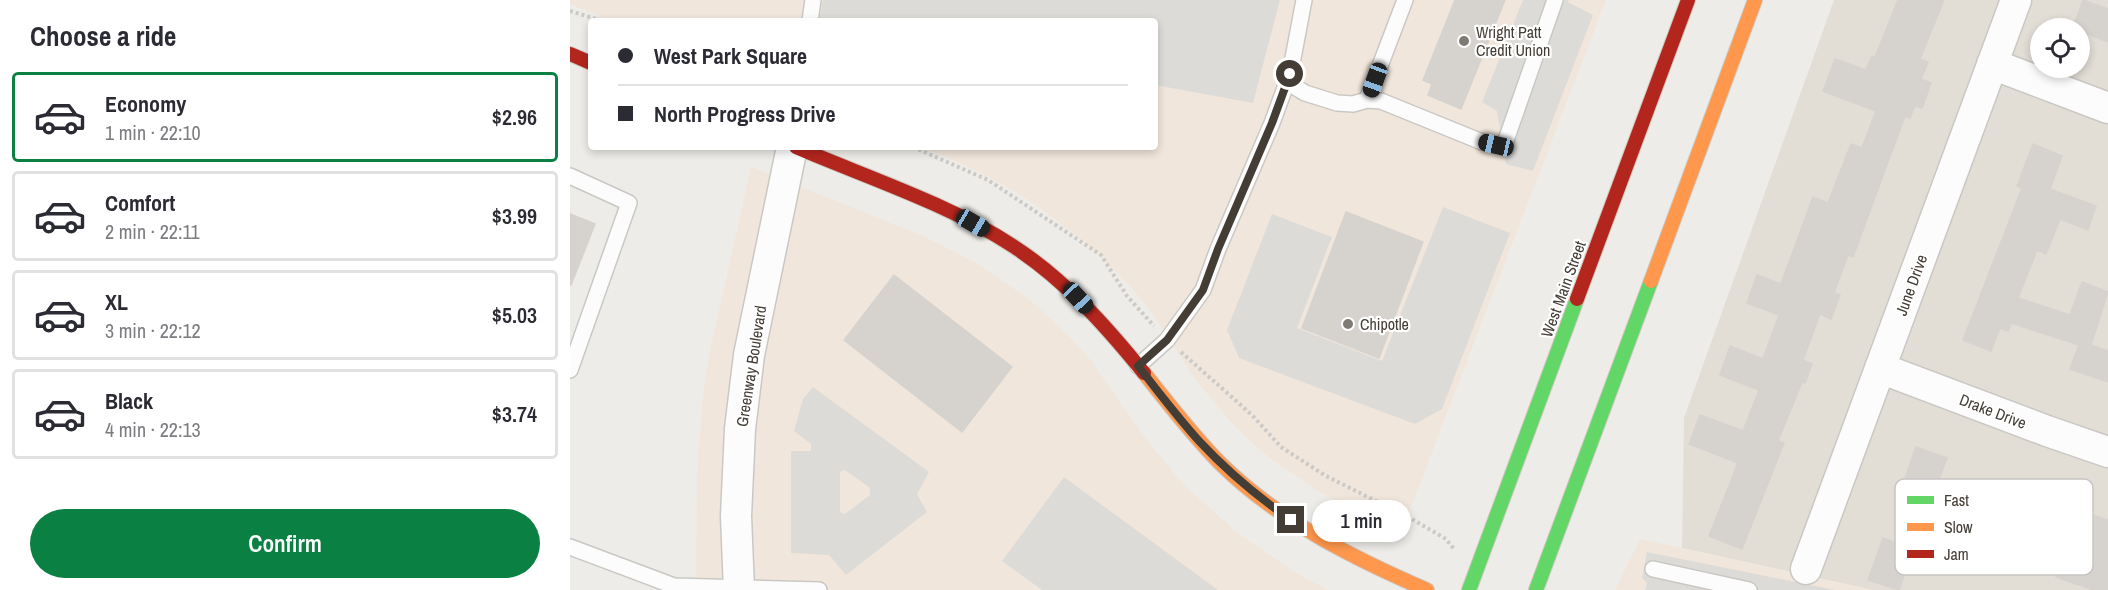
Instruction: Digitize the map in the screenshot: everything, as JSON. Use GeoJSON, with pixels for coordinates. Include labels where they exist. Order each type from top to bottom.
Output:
{"type":"FeatureCollection","features":[{"type":"Feature","properties":{"kind":"main road","name":"West Main Street"},"geometry":{"type":"LineString","coordinates":[[1469,590],[1688,0]]}},
{"type":"Feature","properties":{"kind":"main road"},"geometry":{"type":"LineString","coordinates":[[1536,590],[1755,0]]}},
{"type":"Feature","properties":{"kind":"main road"},"geometry":{"type":"LineString","coordinates":[[570,54],[588,62]]}},
{"type":"Feature","properties":{"kind":"main road"},"geometry":{"type":"LineString","coordinates":[[801,150],[937,206],[1002,239],[1028,257],[1078,298],[1113,336],[1199,441],[1264,501],[1355,559],[1427,590]]}},
{"type":"Feature","properties":{"kind":"street","name":"June Drive"},"geometry":{"type":"LineString","coordinates":[[1806,569],[2016,0]]}},
{"type":"Feature","properties":{"kind":"street"},"geometry":{"type":"LineString","coordinates":[[1992,64],[2108,108]]}},
{"type":"Feature","properties":{"kind":"street","name":"Greenway Boulevard"},"geometry":{"type":"LineString","coordinates":[[739,589],[736,516],[740,429],[749,356],[793,150]]}},
{"type":"Feature","properties":{"kind":"street","name":"Drake Drive"},"geometry":{"type":"LineString","coordinates":[[1880,368],[2108,452]]}},
{"type":"Feature","properties":{"kind":"lane"},"geometry":{"type":"LineString","coordinates":[[810,18],[813,0]]}},
{"type":"Feature","properties":{"kind":"lane"},"geometry":{"type":"LineString","coordinates":[[1138,366],[1167,340],[1203,290],[1287,82],[1304,0]]}},
{"type":"Feature","properties":{"kind":"lane"},"geometry":{"type":"LineString","coordinates":[[1367,100],[1405,0]]}},
{"type":"Feature","properties":{"kind":"lane"},"geometry":{"type":"LineString","coordinates":[[1287,82],[1305,93],[1337,103],[1353,104],[1367,100],[1381,102],[1482,142],[1496,145],[1505,143],[1555,0]]}},
{"type":"Feature","properties":{"kind":"lane"},"geometry":{"type":"LineString","coordinates":[[570,176],[629,203],[570,370]]}},
{"type":"Feature","properties":{"kind":"lane"},"geometry":{"type":"LineString","coordinates":[[570,547],[674,586],[819,590]]}},
{"type":"Feature","properties":{"kind":"lane"},"geometry":{"type":"LineString","coordinates":[[1653,569],[1749,590]]}},
{"type":"Feature","properties":{"kind":"path"},"geometry":{"type":"LineString","coordinates":[[570,11],[593,18]]}},
{"type":"Feature","properties":{"kind":"path"},"geometry":{"type":"LineString","coordinates":[[920,150],[988,180],[1101,255],[1127,296],[1167,340],[1252,415],[1281,447],[1326,476],[1410,518],[1446,539],[1452,548],[1480,561]]}},
{"type":"Feature","properties":{"kind":"shaded area"},"geometry":{"type":"Polygon","coordinates":[[[570,0],[1606,0],[1401,533],[1313,488],[1249,440],[1195,379],[1150,310],[1130,286],[1085,242],[1033,203],[1005,186],[930,150],[1158,150],[1158,18],[605,18],[570,4],[570,0]]]}},
{"type":"Feature","properties":{"kind":"shaded area"},"geometry":{"type":"Polygon","coordinates":[[[823,0],[1280,0],[1253,103],[1158,86],[1158,18],[820,18],[823,0]]]}},
{"type":"Feature","properties":{"kind":"shaded area"},"geometry":{"type":"Polygon","coordinates":[[[1523,0],[1569,0],[1568,2],[1593,15],[1533,171],[1506,164],[1497,111],[1482,102],[1523,0]]]}},
{"type":"Feature","properties":{"kind":"shaded area"},"geometry":{"type":"Polygon","coordinates":[[[1834,0],[2108,0],[2108,590],[1873,590],[1682,548],[1684,418],[1834,0]]]}},
{"type":"Feature","properties":{"kind":"shaded area"},"geometry":{"type":"Polygon","coordinates":[[[751,167],[923,236],[980,265],[1030,300],[1073,340],[1092,362],[1139,430],[1182,483],[1235,531],[1296,573],[1328,590],[696,590],[697,475],[703,395],[709,355],[751,167]]]}},
{"type":"Feature","properties":{"kind":"shaded area"},"geometry":{"type":"Polygon","coordinates":[[[1443,207],[1510,233],[1442,409],[1415,424],[1239,358],[1227,330],[1272,214],[1332,237],[1297,328],[1382,361],[1443,207]]]}},
{"type":"Feature","properties":{"kind":"shaded area"},"geometry":{"type":"Polygon","coordinates":[[[813,387],[929,472],[917,494],[927,512],[846,575],[829,555],[791,553],[791,451],[811,451],[811,444],[794,431],[803,399],[813,387]],[[845,470],[840,472],[840,512],[845,514],[870,495],[870,488],[845,470]]]}},
{"type":"Feature","properties":{"kind":"shaded area"},"geometry":{"type":"Polygon","coordinates":[[[1064,477],[1218,590],[1042,590],[1002,561],[1064,477]]]}},
{"type":"Feature","properties":{"kind":"shaded area"},"geometry":{"type":"Polygon","coordinates":[[[1640,539],[1873,590],[1615,590],[1640,539]]]}},
{"type":"Feature","properties":{"kind":"shaded area"},"geometry":{"type":"Polygon","coordinates":[[[1647,552],[1835,590],[1645,590],[1647,583],[1642,578],[1647,552]]]}},
{"type":"Feature","properties":{"kind":"building","name":"Wright Patt Credit Union"},"geometry":{"type":"Polygon","coordinates":[[[1455,0],[1505,0],[1461,109],[1428,95],[1432,84],[1423,80],[1455,0]]]}},
{"type":"Feature","properties":{"kind":"building"},"geometry":{"type":"Polygon","coordinates":[[[1898,0],[1944,0],[1920,59],[1928,62],[1921,79],[1931,83],[1922,108],[1915,106],[1910,118],[1905,116],[1853,257],[1848,255],[1834,293],[1840,295],[1831,319],[1820,314],[1803,360],[1812,364],[1805,383],[1802,382],[1778,441],[1784,443],[1742,549],[1709,536],[1738,463],[1689,444],[1700,415],[1743,431],[1759,390],[1720,375],[1730,346],[1763,359],[1779,315],[1747,303],[1757,275],[1781,284],[1813,197],[1828,203],[1851,144],[1862,148],[1876,111],[1823,91],[1835,59],[1866,70],[1872,56],[1875,57],[1898,0]]]}},
{"type":"Feature","properties":{"kind":"building"},"geometry":{"type":"Polygon","coordinates":[[[2083,0],[2108,9],[2108,42],[2090,35],[2090,18],[2077,18],[2083,0]]]}},
{"type":"Feature","properties":{"kind":"building"},"geometry":{"type":"Polygon","coordinates":[[[2033,144],[2062,156],[2050,189],[2096,206],[2088,230],[2060,219],[2046,254],[2037,250],[2018,298],[2070,315],[2082,282],[2108,292],[2091,345],[2108,351],[2108,382],[2070,369],[2079,345],[2011,323],[2008,331],[2000,328],[1991,351],[1963,340],[2022,188],[2017,186],[2033,144]]]}},
{"type":"Feature","properties":{"kind":"building"},"geometry":{"type":"Polygon","coordinates":[[[1346,212],[1423,242],[1379,358],[1302,328],[1346,212]]]}},
{"type":"Feature","properties":{"kind":"building"},"geometry":{"type":"Polygon","coordinates":[[[570,214],[595,224],[571,285],[570,285],[570,214]]]}},
{"type":"Feature","properties":{"kind":"building"},"geometry":{"type":"Polygon","coordinates":[[[894,275],[1012,367],[962,432],[844,340],[894,275]]]}},
{"type":"Feature","properties":{"kind":"building"},"geometry":{"type":"Polygon","coordinates":[[[1916,447],[1947,458],[1939,479],[1905,479],[1916,447]]]}},
{"type":"Feature","properties":{"kind":"building"},"geometry":{"type":"Polygon","coordinates":[[[2093,515],[2108,520],[2108,590],[2094,590],[2056,577],[2057,575],[2093,575],[2093,515]]]}},
{"type":"Feature","properties":{"kind":"building"},"geometry":{"type":"Polygon","coordinates":[[[1883,538],[1895,542],[1895,575],[1904,575],[1899,590],[1868,580],[1883,538]]]}},
{"type":"Feature","properties":{"kind":"traffic: fast"},"geometry":{"type":"LineString","coordinates":[[1536,590],[1651,281]]}},
{"type":"Feature","properties":{"kind":"traffic: fast"},"geometry":{"type":"LineString","coordinates":[[1469,590],[1577,299]]}},
{"type":"Feature","properties":{"kind":"traffic: slow"},"geometry":{"type":"LineString","coordinates":[[1651,281],[1755,0]]}},
{"type":"Feature","properties":{"kind":"traffic: slow"},"geometry":{"type":"LineString","coordinates":[[1144,373],[1181,420],[1221,464],[1267,503],[1345,551],[1427,590]]}},
{"type":"Feature","properties":{"kind":"traffic: jam"},"geometry":{"type":"LineString","coordinates":[[1577,299],[1688,0]]}},
{"type":"Feature","properties":{"kind":"traffic: jam"},"geometry":{"type":"LineString","coordinates":[[570,54],[588,62]]}},
{"type":"Feature","properties":{"kind":"traffic: jam"},"geometry":{"type":"LineString","coordinates":[[803,150],[935,204],[1013,246],[1067,288],[1115,338],[1144,373]]}},
{"type":"Feature","properties":{"kind":"place","name":"Wright Patt Credit Union"},"geometry":{"type":"Point","coordinates":[1464,41]}},
{"type":"Feature","properties":{"kind":"place","name":"Chipotle"},"geometry":{"type":"Point","coordinates":[1348,324]}},
{"type":"Feature","properties":{"kind":"route"},"geometry":{"type":"LineString","coordinates":[[1290,74],[1203,290],[1167,340],[1138,366],[1199,441],[1264,501],[1291,520]]}}]}
